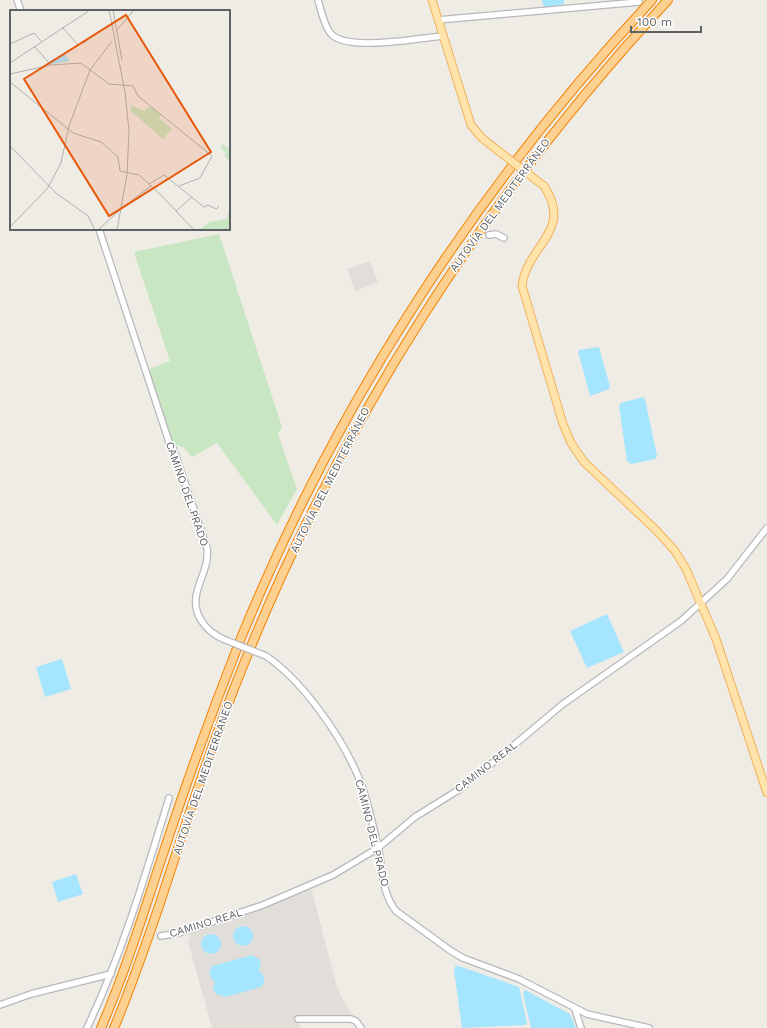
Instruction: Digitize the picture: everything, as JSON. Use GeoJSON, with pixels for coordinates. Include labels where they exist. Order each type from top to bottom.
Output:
{"type":"FeatureCollection","features":[{"type":"Feature","properties":{"kind":"highway","name":"AUTOVÍA DEL MEDITERRÁNEO"},"geometry":{"type":"LineString","coordinates":[[101,1028],[127,963],[173,824],[222,686],[256,604],[318,471],[401,326],[471,221],[523,151],[566,98],[652,0]]}},
{"type":"Feature","properties":{"kind":"highway","name":"AUTOVÍA DEL MEDITERRÁNEO"},"geometry":{"type":"LineString","coordinates":[[114,1028],[140,960],[210,752],[241,670],[294,548],[340,457],[402,348],[465,251],[553,133],[617,56],[668,0]]}},
{"type":"Feature","properties":{"kind":"main road"},"geometry":{"type":"LineString","coordinates":[[432,0],[471,125],[482,138],[544,186],[554,206],[552,226],[548,235],[527,266],[522,286],[563,424],[571,443],[584,462],[675,551],[686,569],[716,639],[767,793]]}},
{"type":"Feature","properties":{"kind":"street"},"geometry":{"type":"LineString","coordinates":[[17,0],[21,10]]}},
{"type":"Feature","properties":{"kind":"street"},"geometry":{"type":"LineString","coordinates":[[318,0],[330,32],[339,39],[364,44],[443,36]]}},
{"type":"Feature","properties":{"kind":"street"},"geometry":{"type":"LineString","coordinates":[[438,20],[640,2]]}},
{"type":"Feature","properties":{"kind":"street","name":"CAMINO DEL PRADO"},"geometry":{"type":"LineString","coordinates":[[99,230],[170,445],[173,448],[207,548],[207,565],[196,593],[197,612],[206,628],[212,634],[266,656],[282,668],[321,712],[347,753],[359,777],[378,848],[383,881],[391,904],[404,918],[463,958],[519,979],[587,1014],[649,1028]]}},
{"type":"Feature","properties":{"kind":"street"},"geometry":{"type":"LineString","coordinates":[[489,235],[496,234],[504,238]]}},
{"type":"Feature","properties":{"kind":"street","name":"CAMINO REAL"},"geometry":{"type":"LineString","coordinates":[[161,936],[179,933],[263,905],[333,875],[378,848],[415,818],[460,789],[496,761],[563,704],[664,634],[727,579],[767,528]]}},
{"type":"Feature","properties":{"kind":"street"},"geometry":{"type":"LineString","coordinates":[[87,1028],[111,974],[138,898],[170,798]]}},
{"type":"Feature","properties":{"kind":"street"},"geometry":{"type":"LineString","coordinates":[[0,1005],[31,994],[111,974]]}},
{"type":"Feature","properties":{"kind":"street"},"geometry":{"type":"LineString","coordinates":[[575,1009],[581,1028]]}},
{"type":"Feature","properties":{"kind":"street"},"geometry":{"type":"LineString","coordinates":[[298,1019],[351,1019],[356,1021],[361,1028]]}},
{"type":"Feature","properties":{"kind":"shaded area"},"geometry":{"type":"Polygon","coordinates":[[[370,261],[378,282],[355,291],[347,269],[370,261]]]}},
{"type":"Feature","properties":{"kind":"shaded area"},"geometry":{"type":"Polygon","coordinates":[[[311,887],[337,987],[352,1014],[348,1017],[297,1017],[300,1028],[212,1028],[188,942],[193,930],[267,907],[311,887]]]}},
{"type":"Feature","properties":{"kind":"green space"},"geometry":{"type":"Polygon","coordinates":[[[219,234],[282,427],[278,434],[297,489],[277,525],[217,443],[192,457],[183,447],[173,444],[155,392],[149,369],[170,361],[134,252],[219,234]]]}},
{"type":"Feature","properties":{"kind":"water"},"geometry":{"type":"Polygon","coordinates":[[[542,0],[564,0],[564,4],[544,8],[542,0]]]}},
{"type":"Feature","properties":{"kind":"water"},"geometry":{"type":"Polygon","coordinates":[[[599,347],[610,387],[609,389],[590,396],[578,352],[579,350],[599,347]]]}},
{"type":"Feature","properties":{"kind":"water"},"geometry":{"type":"Polygon","coordinates":[[[643,397],[645,399],[657,456],[655,459],[631,464],[627,461],[619,406],[621,403],[643,397]]]}},
{"type":"Feature","properties":{"kind":"water"},"geometry":{"type":"Polygon","coordinates":[[[607,614],[624,652],[587,668],[570,631],[607,614]]]}},
{"type":"Feature","properties":{"kind":"water"},"geometry":{"type":"Polygon","coordinates":[[[62,659],[71,689],[45,697],[36,667],[62,659]]]}},
{"type":"Feature","properties":{"kind":"water"},"geometry":{"type":"Polygon","coordinates":[[[76,874],[83,894],[58,902],[52,882],[76,874]]]}},
{"type":"Feature","properties":{"kind":"water"},"geometry":{"type":"Polygon","coordinates":[[[243,926],[250,929],[253,936],[250,943],[243,946],[236,943],[233,936],[236,929],[243,926]]]}},
{"type":"Feature","properties":{"kind":"water"},"geometry":{"type":"Polygon","coordinates":[[[211,934],[218,937],[221,944],[218,951],[211,954],[204,951],[201,944],[204,937],[211,934]]]}},
{"type":"Feature","properties":{"kind":"water"},"geometry":{"type":"Polygon","coordinates":[[[252,955],[259,959],[261,964],[259,971],[263,974],[263,985],[261,987],[226,997],[216,994],[213,989],[215,982],[209,973],[212,966],[252,955]]]}},
{"type":"Feature","properties":{"kind":"water"},"geometry":{"type":"Polygon","coordinates":[[[456,965],[519,987],[527,1022],[526,1025],[462,1028],[454,970],[456,965]]]}},
{"type":"Feature","properties":{"kind":"water"},"geometry":{"type":"Polygon","coordinates":[[[525,990],[570,1014],[576,1028],[531,1028],[523,993],[525,990]]]}}]}
